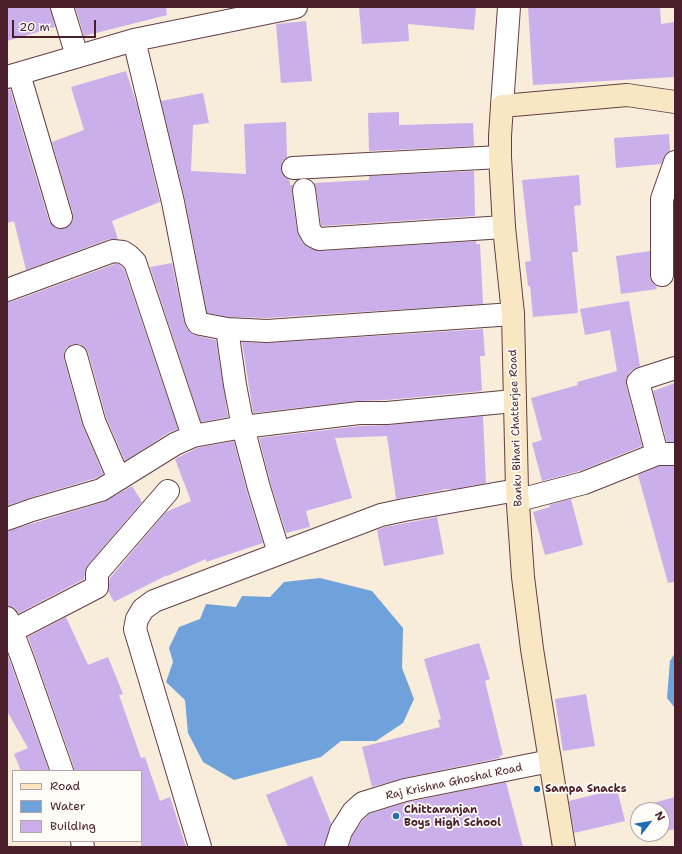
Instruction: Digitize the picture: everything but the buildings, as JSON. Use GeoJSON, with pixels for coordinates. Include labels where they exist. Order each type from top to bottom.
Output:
{"type":"FeatureCollection","features":[{"type":"Feature","properties":{"kind":"main road"},"geometry":{"type":"LineString","coordinates":[[502,106],[627,95],[675,102]]}},
{"type":"Feature","properties":{"kind":"main road","name":"Banku Bihari Chatterjee Road"},"geometry":{"type":"LineString","coordinates":[[502,106],[500,157],[504,226],[513,314],[514,402],[522,577],[564,847]]}},
{"type":"Feature","properties":{"kind":"street"},"geometry":{"type":"LineString","coordinates":[[62,7],[77,56]]}},
{"type":"Feature","properties":{"kind":"street"},"geometry":{"type":"LineString","coordinates":[[61,217],[13,76],[134,40],[209,15],[296,7]]}},
{"type":"Feature","properties":{"kind":"street","name":"Banku Bihari Chatterjee Road"},"geometry":{"type":"LineString","coordinates":[[502,106],[510,7]]}},
{"type":"Feature","properties":{"kind":"street"},"geometry":{"type":"LineString","coordinates":[[134,40],[173,202],[196,319],[198,322],[201,324],[227,329],[267,331],[513,314]]}},
{"type":"Feature","properties":{"kind":"street"},"geometry":{"type":"LineString","coordinates":[[294,168],[500,157]]}},
{"type":"Feature","properties":{"kind":"street"},"geometry":{"type":"LineString","coordinates":[[662,275],[662,199],[675,162]]}},
{"type":"Feature","properties":{"kind":"street"},"geometry":{"type":"LineString","coordinates":[[304,190],[309,229],[313,236],[319,239],[504,226]]}},
{"type":"Feature","properties":{"kind":"street"},"geometry":{"type":"LineString","coordinates":[[7,290],[113,251],[123,252],[129,256],[135,262],[193,436]]}},
{"type":"Feature","properties":{"kind":"street"},"geometry":{"type":"LineString","coordinates":[[227,329],[234,384],[242,427],[279,553]]}},
{"type":"Feature","properties":{"kind":"street"},"geometry":{"type":"LineString","coordinates":[[76,356],[94,421],[119,479]]}},
{"type":"Feature","properties":{"kind":"street"},"geometry":{"type":"LineString","coordinates":[[200,847],[135,629],[137,619],[143,609],[154,601],[392,512],[518,495],[584,483],[666,454],[638,382],[642,379],[675,368]]}},
{"type":"Feature","properties":{"kind":"street"},"geometry":{"type":"LineString","coordinates":[[7,519],[32,510],[89,495],[101,490],[175,444],[193,436],[242,427],[359,413],[387,413],[514,402]]}},
{"type":"Feature","properties":{"kind":"street"},"geometry":{"type":"LineString","coordinates":[[62,770],[10,624],[97,587],[97,573],[168,491]]}},
{"type":"Feature","properties":{"kind":"street","name":"Raj Krishna Ghoshal Road"},"geometry":{"type":"LineString","coordinates":[[336,847],[341,831],[353,812],[363,803],[405,790],[550,761]]}},
{"type":"Feature","properties":{"kind":"water"},"geometry":{"type":"Polygon","coordinates":[[[320,578],[372,591],[403,628],[402,668],[414,699],[403,723],[376,741],[341,741],[321,757],[234,780],[203,762],[188,733],[185,700],[166,682],[173,662],[169,648],[179,627],[200,619],[206,604],[236,607],[242,596],[270,597],[284,582],[320,578]]]}},
{"type":"Feature","properties":{"kind":"water"},"geometry":{"type":"Polygon","coordinates":[[[675,653],[675,708],[667,698],[670,661],[675,653]]]}},
{"type":"Feature","properties":{"kind":"place","name":"Sampa Snacks"},"geometry":{"type":"Point","coordinates":[537,789]}},
{"type":"Feature","properties":{"kind":"place","name":"Chittaranjan Boys High School"},"geometry":{"type":"Point","coordinates":[396,816]}}]}
